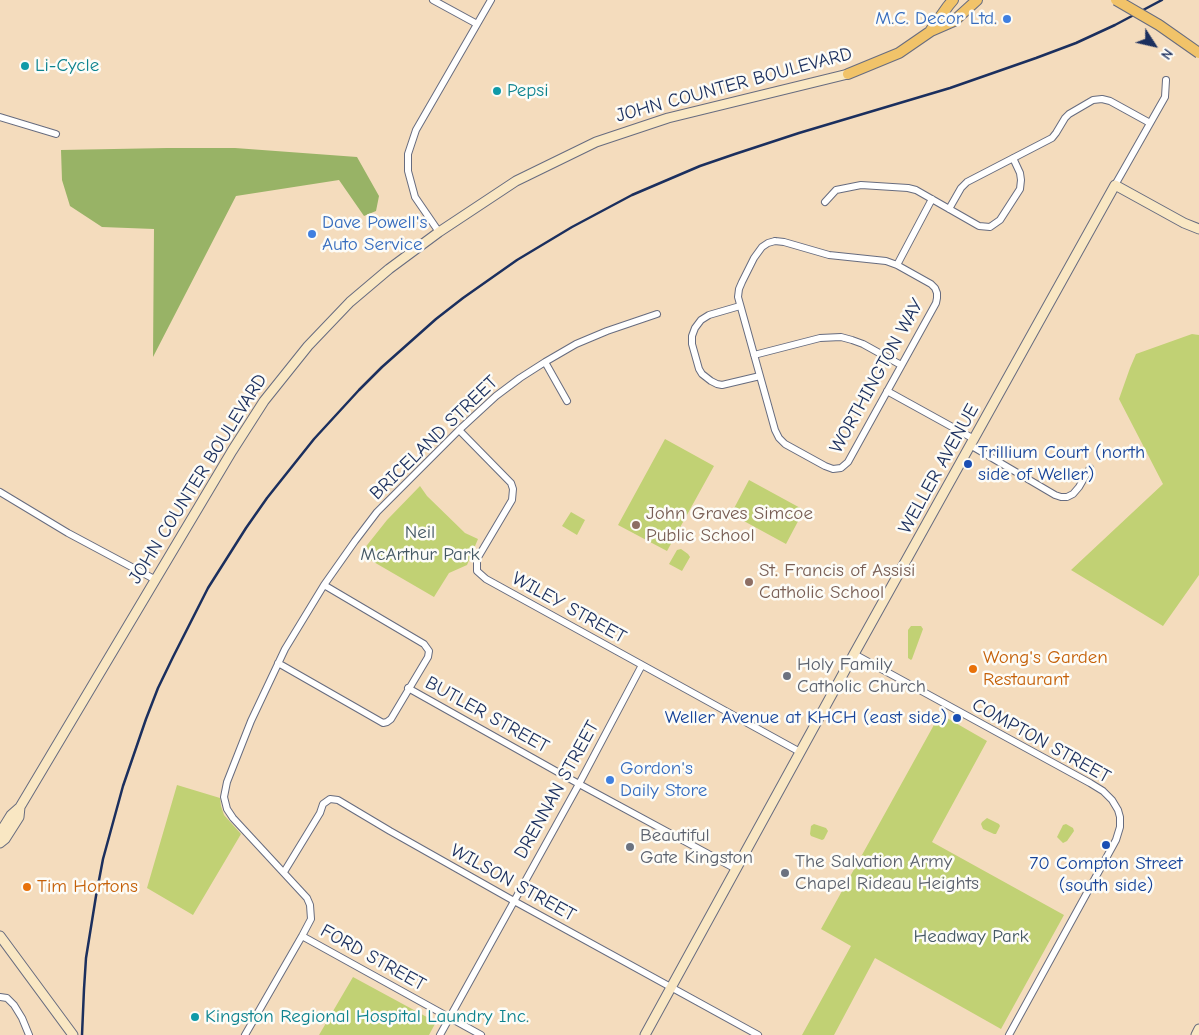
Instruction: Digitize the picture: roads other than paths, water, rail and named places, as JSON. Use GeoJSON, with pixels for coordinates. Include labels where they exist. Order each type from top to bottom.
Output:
{"type":"FeatureCollection","features":[{"type":"Feature","properties":{"kind":"main road"},"geometry":{"type":"LineString","coordinates":[[931,31],[954,0]]}},
{"type":"Feature","properties":{"kind":"main road"},"geometry":{"type":"LineString","coordinates":[[931,31],[954,21],[977,0]]}},
{"type":"Feature","properties":{"kind":"main road"},"geometry":{"type":"LineString","coordinates":[[1116,0],[1159,25],[1199,52]]}},
{"type":"Feature","properties":{"kind":"main road","name":"JOHN COUNTER BOULEVARD"},"geometry":{"type":"LineString","coordinates":[[0,833],[11,814],[20,806],[264,401],[308,346],[350,302],[439,232],[516,181],[596,142],[668,118],[848,74],[899,53],[931,31]]}},
{"type":"Feature","properties":{"kind":"main road"},"geometry":{"type":"LineString","coordinates":[[1116,185],[1184,223],[1199,229]]}},
{"type":"Feature","properties":{"kind":"main road","name":"WELLER AVENUE"},"geometry":{"type":"LineString","coordinates":[[644,1035],[1116,185]]}},
{"type":"Feature","properties":{"kind":"main road","name":"JOHN COUNTER BOULEVARD"},"geometry":{"type":"LineString","coordinates":[[0,843],[5,839],[18,817],[20,806]]}},
{"type":"Feature","properties":{"kind":"main road"},"geometry":{"type":"LineString","coordinates":[[0,936],[73,1035]]}},
{"type":"Feature","properties":{"kind":"main road"},"geometry":{"type":"LineString","coordinates":[[1196,1035],[1199,1029]]}},
{"type":"Feature","properties":{"kind":"street"},"geometry":{"type":"LineString","coordinates":[[432,0],[477,24]]}},
{"type":"Feature","properties":{"kind":"street"},"geometry":{"type":"LineString","coordinates":[[439,232],[415,197],[408,171],[408,154],[416,130],[491,0]]}},
{"type":"Feature","properties":{"kind":"street"},"geometry":{"type":"LineString","coordinates":[[1116,185],[1165,96],[1166,80]]}},
{"type":"Feature","properties":{"kind":"street"},"geometry":{"type":"LineString","coordinates":[[949,209],[961,188],[967,182],[1052,138],[1065,118],[1093,100],[1102,99],[1110,101],[1150,123]]}},
{"type":"Feature","properties":{"kind":"street"},"geometry":{"type":"LineString","coordinates":[[0,117],[56,134]]}},
{"type":"Feature","properties":{"kind":"street"},"geometry":{"type":"LineString","coordinates":[[825,202],[836,190],[860,185],[908,188],[916,190],[979,226],[990,227],[1000,220],[1020,189],[1020,173],[1012,158]]}},
{"type":"Feature","properties":{"kind":"street"},"geometry":{"type":"LineString","coordinates":[[897,265],[932,200]]}},
{"type":"Feature","properties":{"kind":"street","name":"WORTHINGTON WAY"},"geometry":{"type":"LineString","coordinates":[[775,241],[829,255],[886,261],[897,265],[931,284],[937,298],[936,303],[848,462],[841,468],[833,469],[785,444],[779,438],[740,306],[739,289],[754,258],[762,247],[775,241]]}},
{"type":"Feature","properties":{"kind":"street"},"geometry":{"type":"LineString","coordinates":[[740,306],[709,315],[701,320],[692,336],[692,344],[699,369],[706,378],[717,384],[729,384],[760,376]]}},
{"type":"Feature","properties":{"kind":"street","name":"BRICELAND STREET"},"geometry":{"type":"LineString","coordinates":[[244,1035],[311,919],[310,905],[303,892],[233,818],[227,810],[224,797],[227,782],[251,721],[278,663],[324,586],[378,512],[408,479],[459,430],[496,396],[545,362],[576,344],[657,314]]}},
{"type":"Feature","properties":{"kind":"street"},"geometry":{"type":"LineString","coordinates":[[754,355],[820,338],[841,338],[863,344],[902,365]]}},
{"type":"Feature","properties":{"kind":"street"},"geometry":{"type":"LineString","coordinates":[[545,362],[567,401]]}},
{"type":"Feature","properties":{"kind":"street"},"geometry":{"type":"LineString","coordinates":[[887,391],[972,442],[1055,496],[1067,497],[1074,494],[1090,468]]}},
{"type":"Feature","properties":{"kind":"street","name":"WILEY STREET"},"geometry":{"type":"LineString","coordinates":[[459,430],[513,489],[512,500],[477,559],[477,571],[486,579],[800,752]]}},
{"type":"Feature","properties":{"kind":"street"},"geometry":{"type":"LineString","coordinates":[[0,492],[68,533],[156,580]]}},
{"type":"Feature","properties":{"kind":"street"},"geometry":{"type":"LineString","coordinates":[[278,663],[383,723],[391,719],[428,657],[427,646],[324,586]]}},
{"type":"Feature","properties":{"kind":"street","name":"COMPTON STREET"},"geometry":{"type":"LineString","coordinates":[[854,654],[1090,783],[1103,791],[1118,810],[1120,827],[1116,840],[1009,1035]]}},
{"type":"Feature","properties":{"kind":"street","name":"DRENNAN STREET"},"geometry":{"type":"LineString","coordinates":[[440,1035],[579,784],[642,665]]}},
{"type":"Feature","properties":{"kind":"street","name":"BUTLER STREET"},"geometry":{"type":"LineString","coordinates":[[408,688],[736,869]]}},
{"type":"Feature","properties":{"kind":"street","name":"WILSON STREET"},"geometry":{"type":"LineString","coordinates":[[284,872],[320,813],[323,804],[330,799],[338,800],[398,836],[758,1035]]}},
{"type":"Feature","properties":{"kind":"street","name":"FORD STREET"},"geometry":{"type":"LineString","coordinates":[[302,936],[481,1035]]}},
{"type":"Feature","properties":{"kind":"street"},"geometry":{"type":"LineString","coordinates":[[0,997],[7,998],[14,1005],[29,1035]]}},
{"type":"Feature","properties":{"kind":"railway"},"geometry":{"type":"LineString","coordinates":[[82,1035],[86,958],[103,859],[123,786],[158,688],[208,588],[246,528],[267,498],[314,439],[382,367],[436,319],[517,260],[572,227],[632,195],[700,166],[735,154],[950,88],[1036,58],[1076,43],[1162,0]]}},
{"type":"Feature","properties":{"kind":"place","name":"M.C. Decor Ltd."},"geometry":{"type":"Point","coordinates":[1007,19]}},
{"type":"Feature","properties":{"kind":"place","name":"Li-Cycle"},"geometry":{"type":"Point","coordinates":[25,66]}},
{"type":"Feature","properties":{"kind":"place","name":"Pepsi"},"geometry":{"type":"Point","coordinates":[497,91]}},
{"type":"Feature","properties":{"kind":"place","name":"Dave Powell's Auto Service"},"geometry":{"type":"Point","coordinates":[312,234]}},
{"type":"Feature","properties":{"kind":"place","name":"Trillium Court (north side of Weller)"},"geometry":{"type":"Point","coordinates":[968,464]}},
{"type":"Feature","properties":{"kind":"place","name":"John Graves Simcoe Public School"},"geometry":{"type":"Point","coordinates":[636,525]}},
{"type":"Feature","properties":{"kind":"place","name":"St. Francis of Assisi Catholic School"},"geometry":{"type":"Point","coordinates":[749,582]}},
{"type":"Feature","properties":{"kind":"place","name":"Wong's Garden Restaurant"},"geometry":{"type":"Point","coordinates":[973,669]}},
{"type":"Feature","properties":{"kind":"place","name":"Holy Family Catholic Church"},"geometry":{"type":"Point","coordinates":[787,676]}},
{"type":"Feature","properties":{"kind":"place","name":"Weller Avenue at KHCH (east side)"},"geometry":{"type":"Point","coordinates":[957,718]}},
{"type":"Feature","properties":{"kind":"place","name":"Gordon's Daily Store"},"geometry":{"type":"Point","coordinates":[610,780]}},
{"type":"Feature","properties":{"kind":"place","name":"70 Compton Street (south side)"},"geometry":{"type":"Point","coordinates":[1106,845]}},
{"type":"Feature","properties":{"kind":"place","name":"Beautiful Gate Kingston"},"geometry":{"type":"Point","coordinates":[630,847]}},
{"type":"Feature","properties":{"kind":"place","name":"The Salvation Army Chapel Rideau Heights"},"geometry":{"type":"Point","coordinates":[785,873]}},
{"type":"Feature","properties":{"kind":"place","name":"Tim Hortons"},"geometry":{"type":"Point","coordinates":[27,887]}},
{"type":"Feature","properties":{"kind":"place","name":"Kingston Regional Hospital Laundry Inc."},"geometry":{"type":"Point","coordinates":[195,1017]}},
{"type":"Feature","properties":{"kind":"park label","name":"Neil McArthur Park"},"geometry":{"type":"Point","coordinates":[420,544]}},
{"type":"Feature","properties":{"kind":"park label","name":"Headway Park"},"geometry":{"type":"Point","coordinates":[971,937]}}]}
